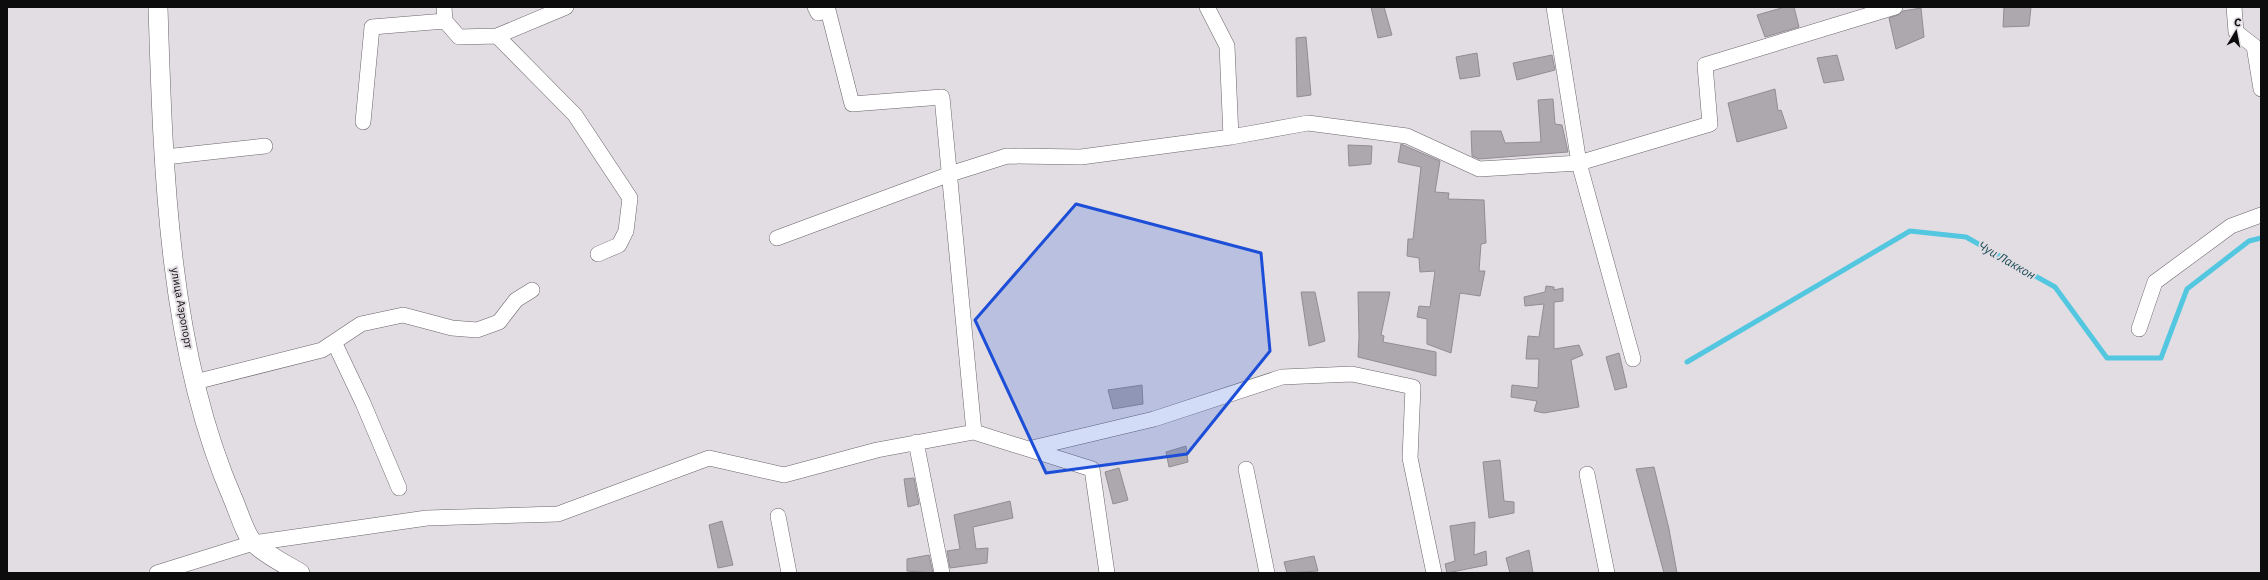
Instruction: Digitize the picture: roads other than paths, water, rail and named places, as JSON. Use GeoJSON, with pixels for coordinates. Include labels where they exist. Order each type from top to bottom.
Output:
{"type":"FeatureCollection","features":[{"type":"Feature","properties":{"kind":"main road","name":"улица Аэропорт"},"geometry":{"type":"LineString","coordinates":[[158,7],[165,157],[176,280],[195,382],[217,461],[252,543]]}},
{"type":"Feature","properties":{"kind":"main road"},"geometry":{"type":"LineString","coordinates":[[252,543],[300,573]]}},
{"type":"Feature","properties":{"kind":"street"},"geometry":{"type":"LineString","coordinates":[[364,122],[372,27],[444,14],[459,37],[497,36],[566,7]]}},
{"type":"Feature","properties":{"kind":"street"},"geometry":{"type":"LineString","coordinates":[[815,7],[818,13],[828,10],[852,104],[942,97],[974,432]]}},
{"type":"Feature","properties":{"kind":"street"},"geometry":{"type":"LineString","coordinates":[[1207,7],[1226,46],[1231,137]]}},
{"type":"Feature","properties":{"kind":"street"},"geometry":{"type":"LineString","coordinates":[[1554,7],[1579,163],[1633,359]]}},
{"type":"Feature","properties":{"kind":"street"},"geometry":{"type":"LineString","coordinates":[[776,238],[950,174],[1007,156],[1081,157],[1231,137],[1308,123],[1407,136],[1479,169],[1579,163],[1710,124],[1705,65],[1895,7]]}},
{"type":"Feature","properties":{"kind":"street"},"geometry":{"type":"LineString","coordinates":[[2234,7],[2236,32],[2254,46],[2261,89]]}},
{"type":"Feature","properties":{"kind":"street"},"geometry":{"type":"LineString","coordinates":[[497,36],[575,115],[630,198],[626,231],[620,245],[598,254]]}},
{"type":"Feature","properties":{"kind":"street"},"geometry":{"type":"LineString","coordinates":[[165,157],[266,146]]}},
{"type":"Feature","properties":{"kind":"street"},"geometry":{"type":"LineString","coordinates":[[2139,329],[2155,282],[2231,226],[2261,215]]}},
{"type":"Feature","properties":{"kind":"street"},"geometry":{"type":"LineString","coordinates":[[195,382],[322,350],[361,324],[403,315],[452,328],[477,330],[499,322],[516,300],[532,290]]}},
{"type":"Feature","properties":{"kind":"street"},"geometry":{"type":"LineString","coordinates":[[334,342],[363,403],[399,488]]}},
{"type":"Feature","properties":{"kind":"street"},"geometry":{"type":"LineString","coordinates":[[1028,449],[1154,419],[1282,377],[1352,374],[1413,387],[1410,458],[1434,573]]}},
{"type":"Feature","properties":{"kind":"street"},"geometry":{"type":"LineString","coordinates":[[157,573],[252,543],[427,518],[558,514],[709,458],[784,475],[877,450],[974,432],[1092,469],[1107,573]]}},
{"type":"Feature","properties":{"kind":"street"},"geometry":{"type":"LineString","coordinates":[[916,442],[942,573]]}},
{"type":"Feature","properties":{"kind":"street"},"geometry":{"type":"LineString","coordinates":[[1246,469],[1267,573]]}},
{"type":"Feature","properties":{"kind":"street"},"geometry":{"type":"LineString","coordinates":[[1588,474],[1607,573]]}},
{"type":"Feature","properties":{"kind":"street"},"geometry":{"type":"LineString","coordinates":[[778,516],[789,573]]}},
{"type":"Feature","properties":{"kind":"waterway","name":"Чуи Лаккон"},"geometry":{"type":"LineString","coordinates":[[1687,362],[1910,231],[1966,237],[2055,287],[2107,358],[2161,358],[2187,289],[2249,241],[2261,238]]}}]}
